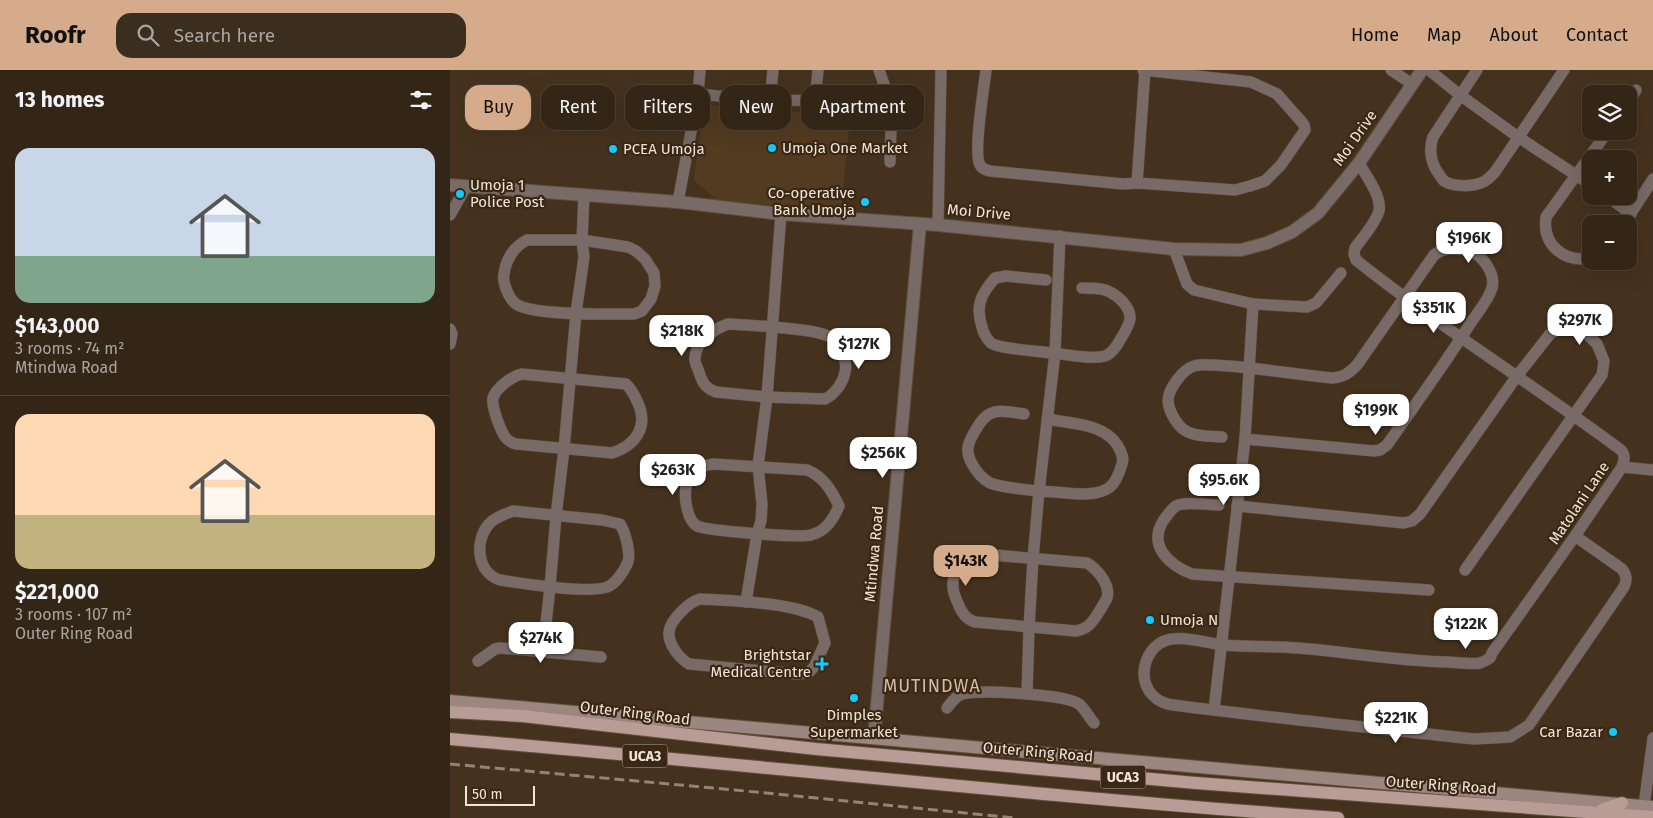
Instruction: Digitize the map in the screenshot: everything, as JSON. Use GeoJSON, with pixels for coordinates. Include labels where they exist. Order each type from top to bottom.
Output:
{"type":"FeatureCollection","features":[{"type":"Feature","properties":{"kind":"main road","name":"UCA3"},"geometry":{"type":"LineString","coordinates":[[450,701],[1648,806]]}},
{"type":"Feature","properties":{"kind":"main road","name":"Outer Ring Road"},"geometry":{"type":"LineString","coordinates":[[450,712],[522,716],[807,748],[1196,783],[1653,817]]}},
{"type":"Feature","properties":{"kind":"main road","name":"UCA3"},"geometry":{"type":"LineString","coordinates":[[450,739],[632,754],[1213,809],[1338,818]]}},
{"type":"Feature","properties":{"kind":"main road"},"geometry":{"type":"LineString","coordinates":[[1597,812],[1622,803]]}},
{"type":"Feature","properties":{"kind":"street"},"geometry":{"type":"LineString","coordinates":[[699,85],[700,70]]}},
{"type":"Feature","properties":{"kind":"street"},"geometry":{"type":"LineString","coordinates":[[772,85],[773,70]]}},
{"type":"Feature","properties":{"kind":"street"},"geometry":{"type":"LineString","coordinates":[[791,101],[815,100],[818,70]]}},
{"type":"Feature","properties":{"kind":"street"},"geometry":{"type":"LineString","coordinates":[[879,70],[889,99],[891,129],[890,162]]}},
{"type":"Feature","properties":{"kind":"street"},"geometry":{"type":"LineString","coordinates":[[938,225],[941,70]]}},
{"type":"Feature","properties":{"kind":"street"},"geometry":{"type":"LineString","coordinates":[[986,70],[978,132],[978,163],[982,168],[990,171],[1123,184],[1137,183],[1235,190],[1265,181],[1281,165],[1304,130],[1304,125],[1277,94],[1251,82],[1144,70],[1137,183]]}},
{"type":"Feature","properties":{"kind":"street"},"geometry":{"type":"LineString","coordinates":[[1392,70],[1412,84]]}},
{"type":"Feature","properties":{"kind":"street","name":"Moi Drive"},"geometry":{"type":"LineString","coordinates":[[450,185],[678,202],[781,214],[938,225],[1174,249],[1241,250],[1267,243],[1292,232],[1318,213],[1359,163],[1422,70]]}},
{"type":"Feature","properties":{"kind":"street"},"geometry":{"type":"LineString","coordinates":[[1429,70],[1518,137],[1582,178]]}},
{"type":"Feature","properties":{"kind":"street"},"geometry":{"type":"LineString","coordinates":[[1478,70],[1433,137],[1430,146],[1432,161],[1440,177],[1452,184],[1480,184],[1487,180],[1564,70]]}},
{"type":"Feature","properties":{"kind":"street"},"geometry":{"type":"LineString","coordinates":[[678,202],[691,130]]}},
{"type":"Feature","properties":{"kind":"street"},"geometry":{"type":"LineString","coordinates":[[1582,258],[1568,258],[1561,254],[1548,236],[1545,226],[1546,217],[1602,140]]}},
{"type":"Feature","properties":{"kind":"street","name":"Matolani Lane"},"geometry":{"type":"LineString","coordinates":[[1223,645],[1297,648],[1430,662],[1478,663],[1490,658],[1622,467],[1625,459],[1624,453],[1621,450],[1575,415],[1404,298],[1356,260],[1355,248],[1376,217],[1379,209],[1377,196],[1359,163]]}},
{"type":"Feature","properties":{"kind":"street"},"geometry":{"type":"LineString","coordinates":[[1619,205],[1631,214],[1653,179]]}},
{"type":"Feature","properties":{"kind":"street"},"geometry":{"type":"LineString","coordinates":[[450,215],[466,187]]}},
{"type":"Feature","properties":{"kind":"street"},"geometry":{"type":"LineString","coordinates":[[543,651],[576,313],[584,257],[582,240],[584,196]]}},
{"type":"Feature","properties":{"kind":"street"},"geometry":{"type":"LineString","coordinates":[[746,602],[756,534],[761,521],[762,504],[758,466],[773,326],[781,214]]}},
{"type":"Feature","properties":{"kind":"street","name":"Mtindwa Road"},"geometry":{"type":"LineString","coordinates":[[874,738],[920,224]]}},
{"type":"Feature","properties":{"kind":"street"},"geometry":{"type":"LineString","coordinates":[[1027,694],[1033,559],[1047,419],[1056,353],[1060,236]]}},
{"type":"Feature","properties":{"kind":"street"},"geometry":{"type":"LineString","coordinates":[[527,240],[582,240],[628,248],[636,251],[645,259],[654,273],[655,286],[651,299],[642,311],[634,314],[576,313],[526,308],[515,304],[508,292],[503,276],[506,262],[518,246],[527,240]]}},
{"type":"Feature","properties":{"kind":"street"},"geometry":{"type":"LineString","coordinates":[[1174,249],[1187,284],[1194,290],[1254,304],[1307,308],[1316,303],[1341,273]]}},
{"type":"Feature","properties":{"kind":"street"},"geometry":{"type":"LineString","coordinates":[[1222,437],[1197,434],[1180,428],[1169,405],[1168,400],[1171,389],[1191,366],[1201,364],[1342,378],[1356,365],[1434,255],[1441,250],[1471,251],[1478,254],[1485,262],[1492,279],[1492,287],[1462,337],[1387,445],[1380,450],[1367,451],[1245,439]]}},
{"type":"Feature","properties":{"kind":"street"},"geometry":{"type":"LineString","coordinates":[[1046,280],[1006,276],[994,278],[980,300],[978,315],[984,332],[992,343],[1003,347],[1095,357],[1106,356],[1116,348],[1128,328],[1131,318],[1128,307],[1115,294],[1105,290],[1082,288]]}},
{"type":"Feature","properties":{"kind":"street"},"geometry":{"type":"LineString","coordinates":[[1214,710],[1223,645],[1245,439],[1254,304]]}},
{"type":"Feature","properties":{"kind":"street"},"geometry":{"type":"LineString","coordinates":[[728,324],[773,326],[817,332],[829,336],[836,342],[847,363],[845,375],[832,396],[825,399],[766,397],[716,392],[709,390],[704,385],[695,360],[698,348],[708,334],[728,324]]}},
{"type":"Feature","properties":{"kind":"street"},"geometry":{"type":"LineString","coordinates":[[450,328],[452,334],[450,344]]}},
{"type":"Feature","properties":{"kind":"street"},"geometry":{"type":"LineString","coordinates":[[1237,506],[1404,523],[1412,521],[1420,514],[1517,376],[1550,334],[1561,328],[1574,329],[1587,334],[1597,344],[1604,361],[1602,375],[1465,570]]}},
{"type":"Feature","properties":{"kind":"street"},"geometry":{"type":"LineString","coordinates":[[522,374],[570,380],[626,384],[631,388],[641,408],[642,430],[622,450],[612,454],[516,444],[505,437],[492,406],[492,399],[515,375],[522,374]]}},
{"type":"Feature","properties":{"kind":"street"},"geometry":{"type":"LineString","coordinates":[[1024,414],[1002,410],[992,412],[983,417],[969,440],[967,448],[968,459],[979,475],[989,482],[1039,491],[1097,492],[1110,487],[1120,472],[1124,458],[1117,443],[1104,431],[1047,419]]}},
{"type":"Feature","properties":{"kind":"street"},"geometry":{"type":"LineString","coordinates":[[713,464],[807,470],[816,474],[834,496],[839,506],[833,521],[813,535],[801,537],[756,534],[705,528],[696,525],[689,517],[686,488],[690,477],[700,467],[713,464]]}},
{"type":"Feature","properties":{"kind":"street"},"geometry":{"type":"LineString","coordinates":[[1622,467],[1653,470]]}},
{"type":"Feature","properties":{"kind":"street"},"geometry":{"type":"LineString","coordinates":[[1219,505],[1183,504],[1176,506],[1168,514],[1160,527],[1157,539],[1160,548],[1169,561],[1179,569],[1192,574],[1429,590]]}},
{"type":"Feature","properties":{"kind":"street"},"geometry":{"type":"LineString","coordinates":[[513,511],[556,516],[602,520],[620,524],[624,530],[629,553],[628,562],[610,586],[598,590],[550,587],[492,578],[481,562],[479,546],[482,536],[490,524],[503,514],[513,511]]}},
{"type":"Feature","properties":{"kind":"street"},"geometry":{"type":"LineString","coordinates":[[1223,645],[1171,638],[1163,641],[1149,656],[1145,667],[1148,691],[1154,698],[1164,703],[1214,710],[1474,740],[1510,737],[1529,725],[1624,588],[1626,582],[1626,576],[1622,569],[1575,536]]}},
{"type":"Feature","properties":{"kind":"street"},"geometry":{"type":"LineString","coordinates":[[981,554],[1087,563],[1101,576],[1107,589],[1107,596],[1090,625],[1076,631],[1029,628],[968,620],[952,586],[954,578],[964,562],[973,556],[981,554]]}},
{"type":"Feature","properties":{"kind":"street"},"geometry":{"type":"LineString","coordinates":[[700,599],[746,602],[791,608],[818,618],[825,643],[814,667],[808,673],[797,674],[689,664],[682,660],[670,640],[669,631],[671,625],[692,601],[700,599]]}},
{"type":"Feature","properties":{"kind":"street"},"geometry":{"type":"LineString","coordinates":[[478,662],[495,649],[500,648],[601,657]]}},
{"type":"Feature","properties":{"kind":"street"},"geometry":{"type":"LineString","coordinates":[[947,708],[958,696],[965,694],[988,692],[1027,694],[1072,701],[1084,709],[1094,723]]}},
{"type":"Feature","properties":{"kind":"street"},"geometry":{"type":"LineString","coordinates":[[1648,806],[1653,738]]}},
{"type":"Feature","properties":{"kind":"shaded area","name":"Umoja One Market"},"geometry":{"type":"Polygon","coordinates":[[[710,105],[720,106],[720,130],[791,130],[791,112],[801,112],[801,130],[849,130],[841,210],[718,201],[694,180],[701,130],[710,130],[710,105]]]}},
{"type":"Feature","properties":{"kind":"railway"},"geometry":{"type":"LineString","coordinates":[[450,764],[1016,818]]}},
{"type":"Feature","properties":{"kind":"place","name":"Umoja One Market"},"geometry":{"type":"Point","coordinates":[772,148]}},
{"type":"Feature","properties":{"kind":"place","name":"PCEA Umoja"},"geometry":{"type":"Point","coordinates":[613,149]}},
{"type":"Feature","properties":{"kind":"place","name":"Umoja 1 Police Post"},"geometry":{"type":"Point","coordinates":[460,194]}},
{"type":"Feature","properties":{"kind":"place","name":"Co-operative Bank Umoja"},"geometry":{"type":"Point","coordinates":[865,202]}},
{"type":"Feature","properties":{"kind":"place","name":"Umoja N"},"geometry":{"type":"Point","coordinates":[1150,620]}},
{"type":"Feature","properties":{"kind":"place","name":"Brightstar Medical Centre"},"geometry":{"type":"Point","coordinates":[822,664]}},
{"type":"Feature","properties":{"kind":"place","name":"Dimples Supermarket"},"geometry":{"type":"Point","coordinates":[854,698]}},
{"type":"Feature","properties":{"kind":"place","name":"Car Bazar"},"geometry":{"type":"Point","coordinates":[1613,732]}},
{"type":"Feature","properties":{"kind":"district","name":"MUTINDWA"},"geometry":{"type":"Point","coordinates":[932,686]}}]}
